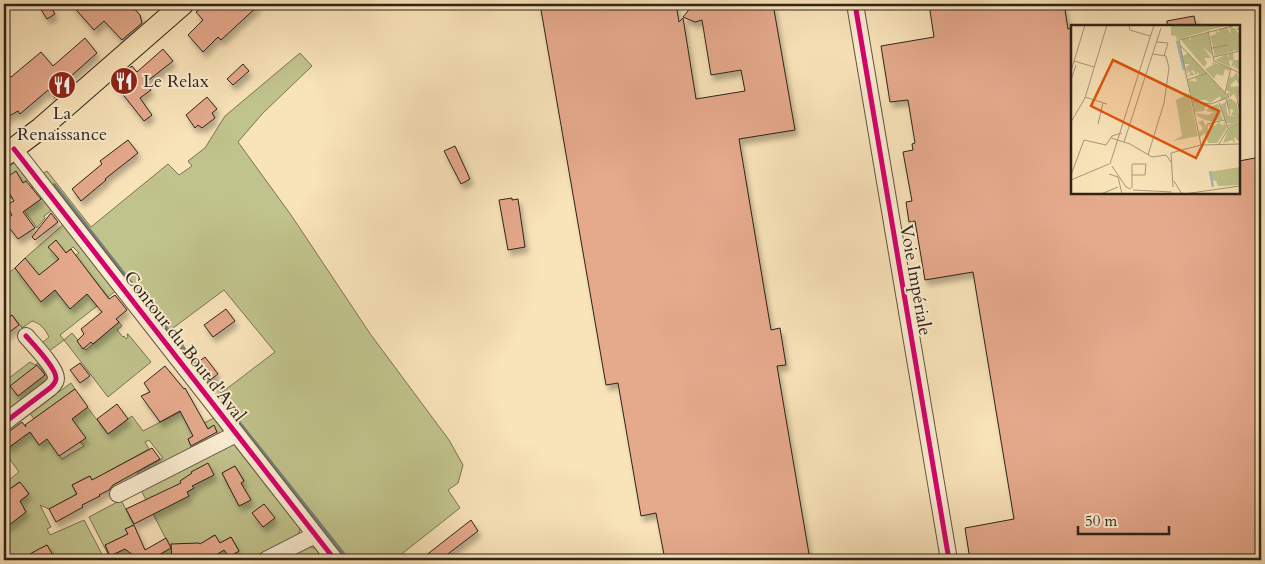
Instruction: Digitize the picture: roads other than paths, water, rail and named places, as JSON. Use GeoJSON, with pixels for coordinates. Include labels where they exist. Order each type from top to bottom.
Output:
{"type":"FeatureCollection","features":[{"type":"Feature","properties":{"kind":"main road"},"geometry":{"type":"LineString","coordinates":[[9,153],[41,128],[183,4]]}},
{"type":"Feature","properties":{"kind":"street","name":"Voie Impériale"},"geometry":{"type":"LineString","coordinates":[[855,4],[949,560]]}},
{"type":"Feature","properties":{"kind":"street","name":"Contour du Bout d'Aval"},"geometry":{"type":"LineString","coordinates":[[9,153],[236,434],[335,560]]}},
{"type":"Feature","properties":{"kind":"street"},"geometry":{"type":"LineString","coordinates":[[4,423],[50,388],[55,382],[55,372],[26,336]]}},
{"type":"Feature","properties":{"kind":"street"},"geometry":{"type":"LineString","coordinates":[[118,494],[236,434]]}},
{"type":"Feature","properties":{"kind":"street"},"geometry":{"type":"LineString","coordinates":[[266,560],[315,535]]}},
{"type":"Feature","properties":{"kind":"waterway"},"geometry":{"type":"LineString","coordinates":[[54,185],[173,337]]}},
{"type":"Feature","properties":{"kind":"waterway"},"geometry":{"type":"LineString","coordinates":[[182,348],[211,386]]}},
{"type":"Feature","properties":{"kind":"waterway"},"geometry":{"type":"LineString","coordinates":[[221,400],[348,560]]}},
{"type":"Feature","properties":{"kind":"place","name":"Le Relax"},"geometry":{"type":"Point","coordinates":[124,81]}},
{"type":"Feature","properties":{"kind":"place","name":"La Renaissance"},"geometry":{"type":"Point","coordinates":[62,85]}}]}
